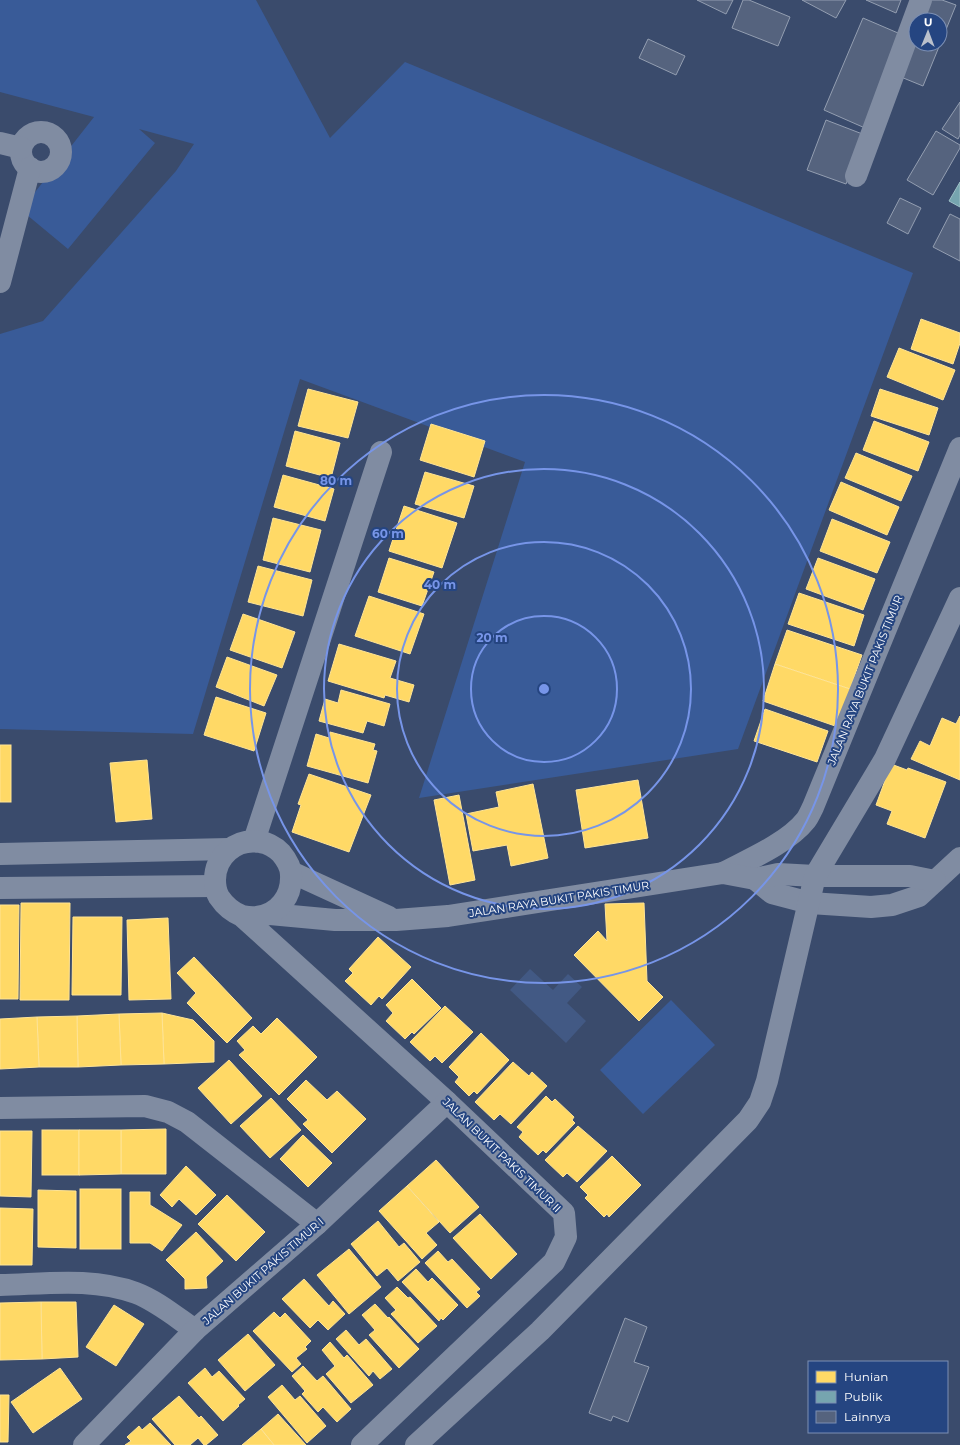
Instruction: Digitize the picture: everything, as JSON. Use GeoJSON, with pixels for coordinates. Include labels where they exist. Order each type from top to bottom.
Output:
{"type":"FeatureCollection","features":[{"type":"Feature","properties":{"kind":"street"},"geometry":{"type":"LineString","coordinates":[[856,176],[921,0]]}},
{"type":"Feature","properties":{"kind":"street"},"geometry":{"type":"LineString","coordinates":[[44,132],[53,136],[60,144],[61,154],[58,163],[50,170],[40,171],[30,168],[24,163],[22,156],[22,148],[25,139],[34,133],[44,132]]}},
{"type":"Feature","properties":{"kind":"street"},"geometry":{"type":"LineString","coordinates":[[0,143],[22,148]]}},
{"type":"Feature","properties":{"kind":"street"},"geometry":{"type":"LineString","coordinates":[[0,282],[30,168]]}},
{"type":"Feature","properties":{"kind":"street","name":"JALAN RAYA BUKIT PAKIS TIMUR"},"geometry":{"type":"LineString","coordinates":[[270,914],[335,920],[396,920],[448,916],[723,873],[777,844],[806,821],[813,807],[960,448]]}},
{"type":"Feature","properties":{"kind":"street"},"geometry":{"type":"LineString","coordinates":[[254,841],[381,452]]}},
{"type":"Feature","properties":{"kind":"street"},"geometry":{"type":"LineString","coordinates":[[416,1445],[540,1331],[748,1120],[760,1102],[767,1081],[816,876],[885,759],[960,598]]}},
{"type":"Feature","properties":{"kind":"street"},"geometry":{"type":"LineString","coordinates":[[254,841],[267,843],[278,850],[287,860],[291,872],[292,885],[288,897],[280,907],[270,914],[256,918],[242,916],[232,912],[224,905],[218,896],[215,886],[215,872],[220,860],[229,850],[240,843],[254,841]]}},
{"type":"Feature","properties":{"kind":"street"},"geometry":{"type":"LineString","coordinates":[[0,854],[229,850]]}},
{"type":"Feature","properties":{"kind":"street","name":"JALAN RAYA BUKIT PAKIS TIMUR"},"geometry":{"type":"LineString","coordinates":[[755,879],[772,893],[810,903],[871,907],[892,905],[919,896],[960,858]]}},
{"type":"Feature","properties":{"kind":"street","name":"JALAN RAYA BUKIT PAKIS TIMUR"},"geometry":{"type":"LineString","coordinates":[[291,872],[396,920]]}},
{"type":"Feature","properties":{"kind":"street","name":"JALAN RAYA BUKIT PAKIS TIMUR"},"geometry":{"type":"LineString","coordinates":[[723,873],[755,879],[778,874],[816,876],[910,876],[935,881]]}},
{"type":"Feature","properties":{"kind":"street"},"geometry":{"type":"LineString","coordinates":[[0,888],[215,886]]}},
{"type":"Feature","properties":{"kind":"street","name":"JALAN BUKIT PAKIS TIMUR II"},"geometry":{"type":"LineString","coordinates":[[242,916],[447,1102],[564,1213],[566,1237],[554,1262],[362,1445]]}},
{"type":"Feature","properties":{"kind":"street","name":"JALAN BUKIT PAKIS TIMUR I"},"geometry":{"type":"LineString","coordinates":[[84,1445],[195,1330],[317,1224],[447,1102]]}},
{"type":"Feature","properties":{"kind":"street"},"geometry":{"type":"LineString","coordinates":[[0,1108],[145,1106],[168,1112],[187,1122],[317,1224]]}},
{"type":"Feature","properties":{"kind":"street"},"geometry":{"type":"LineString","coordinates":[[0,1285],[88,1283],[110,1286],[137,1294],[159,1305],[195,1330]]}},
{"type":"Feature","properties":{"kind":"shaded area"},"geometry":{"type":"Polygon","coordinates":[[[0,0],[256,0],[330,138],[405,62],[913,273],[738,749],[419,798],[525,462],[300,379],[193,734],[0,729],[0,334],[43,321],[176,171],[194,144],[139,129],[155,143],[68,249],[21,210],[94,117],[0,92],[0,0]]]}},
{"type":"Feature","properties":{"kind":"shaded area"},"geometry":{"type":"Polygon","coordinates":[[[530,969],[553,990],[568,974],[582,987],[567,1003],[586,1021],[566,1043],[510,990],[530,969]]]}},
{"type":"Feature","properties":{"kind":"shaded area"},"geometry":{"type":"Polygon","coordinates":[[[671,1000],[715,1045],[643,1114],[600,1070],[671,1000]]]}},
{"type":"Feature","properties":{"kind":"building: Hunian"},"geometry":{"type":"Polygon","coordinates":[[[921,319],[960,333],[960,343],[953,364],[911,349],[921,319]]]}},
{"type":"Feature","properties":{"kind":"building: Hunian"},"geometry":{"type":"Polygon","coordinates":[[[899,348],[955,370],[943,400],[887,377],[899,348]]]}},
{"type":"Feature","properties":{"kind":"building: Hunian"},"geometry":{"type":"Polygon","coordinates":[[[308,389],[358,402],[348,438],[298,426],[308,389]]]}},
{"type":"Feature","properties":{"kind":"building: Hunian"},"geometry":{"type":"Polygon","coordinates":[[[880,389],[938,408],[929,435],[871,416],[880,389]]]}},
{"type":"Feature","properties":{"kind":"building: Hunian"},"geometry":{"type":"Polygon","coordinates":[[[874,421],[929,442],[918,471],[863,450],[874,421]]]}},
{"type":"Feature","properties":{"kind":"building: Hunian"},"geometry":{"type":"Polygon","coordinates":[[[431,424],[485,441],[474,477],[420,460],[431,424]]]}},
{"type":"Feature","properties":{"kind":"building: Hunian"},"geometry":{"type":"Polygon","coordinates":[[[295,431],[340,443],[331,478],[286,466],[295,431]]]}},
{"type":"Feature","properties":{"kind":"building: Hunian"},"geometry":{"type":"Polygon","coordinates":[[[856,453],[912,476],[901,501],[845,478],[856,453]]]}},
{"type":"Feature","properties":{"kind":"building: Hunian"},"geometry":{"type":"Polygon","coordinates":[[[425,472],[474,486],[464,518],[415,504],[425,472]]]}},
{"type":"Feature","properties":{"kind":"building: Hunian"},"geometry":{"type":"Polygon","coordinates":[[[283,475],[334,489],[325,521],[274,507],[283,475]]]}},
{"type":"Feature","properties":{"kind":"building: Hunian"},"geometry":{"type":"Polygon","coordinates":[[[841,482],[899,507],[887,535],[829,510],[841,482]]]}},
{"type":"Feature","properties":{"kind":"building: Hunian"},"geometry":{"type":"Polygon","coordinates":[[[404,506],[457,523],[442,568],[389,551],[404,506]]]}},
{"type":"Feature","properties":{"kind":"building: Hunian"},"geometry":{"type":"Polygon","coordinates":[[[273,518],[321,530],[310,572],[263,560],[273,518]]]}},
{"type":"Feature","properties":{"kind":"building: Hunian"},"geometry":{"type":"Polygon","coordinates":[[[832,519],[890,542],[877,573],[820,551],[832,519]]]}},
{"type":"Feature","properties":{"kind":"building: Hunian"},"geometry":{"type":"Polygon","coordinates":[[[389,558],[434,572],[422,606],[378,592],[389,558]]]}},
{"type":"Feature","properties":{"kind":"building: Hunian"},"geometry":{"type":"Polygon","coordinates":[[[818,558],[875,579],[863,610],[806,589],[818,558]]]}},
{"type":"Feature","properties":{"kind":"building: Hunian"},"geometry":{"type":"Polygon","coordinates":[[[258,566],[312,580],[303,616],[248,602],[258,566]]]}},
{"type":"Feature","properties":{"kind":"building: Hunian"},"geometry":{"type":"Polygon","coordinates":[[[799,593],[864,615],[854,646],[788,624],[799,593]]]}},
{"type":"Feature","properties":{"kind":"building: Hunian"},"geometry":{"type":"Polygon","coordinates":[[[369,596],[424,614],[410,654],[355,636],[369,596]]]}},
{"type":"Feature","properties":{"kind":"building: Hunian"},"geometry":{"type":"Polygon","coordinates":[[[243,614],[295,632],[282,668],[230,650],[243,614]]]}},
{"type":"Feature","properties":{"kind":"building: Hunian"},"geometry":{"type":"Polygon","coordinates":[[[787,630],[862,655],[850,689],[775,664],[787,630]]]}},
{"type":"Feature","properties":{"kind":"building: Hunian"},"geometry":{"type":"Polygon","coordinates":[[[339,644],[396,661],[390,678],[414,685],[409,702],[385,695],[384,698],[328,681],[339,644]]]}},
{"type":"Feature","properties":{"kind":"building: Hunian"},"geometry":{"type":"Polygon","coordinates":[[[227,657],[277,675],[264,706],[216,687],[227,657]]]}},
{"type":"Feature","properties":{"kind":"building: Hunian"},"geometry":{"type":"Polygon","coordinates":[[[775,664],[850,689],[838,727],[763,701],[775,664]]]}},
{"type":"Feature","properties":{"kind":"building: Hunian"},"geometry":{"type":"Polygon","coordinates":[[[341,690],[390,704],[384,726],[367,721],[363,733],[319,721],[325,699],[338,703],[341,690]]]}},
{"type":"Feature","properties":{"kind":"building: Hunian"},"geometry":{"type":"Polygon","coordinates":[[[216,697],[266,713],[254,751],[204,735],[216,697]]]}},
{"type":"Feature","properties":{"kind":"building: Hunian"},"geometry":{"type":"Polygon","coordinates":[[[765,709],[828,731],[817,762],[754,741],[765,709]]]}},
{"type":"Feature","properties":{"kind":"building: Hunian"},"geometry":{"type":"Polygon","coordinates":[[[960,716],[960,780],[911,759],[920,741],[930,746],[942,718],[956,724],[960,716]]]}},
{"type":"Feature","properties":{"kind":"building: Hunian"},"geometry":{"type":"Polygon","coordinates":[[[330,732],[375,744],[373,750],[377,751],[368,783],[307,766],[316,734],[329,738],[330,732]]]}},
{"type":"Feature","properties":{"kind":"building: Hunian"},"geometry":{"type":"Polygon","coordinates":[[[0,745],[11,745],[11,802],[0,802],[0,745]]]}},
{"type":"Feature","properties":{"kind":"building: Hunian"},"geometry":{"type":"Polygon","coordinates":[[[147,760],[152,819],[116,822],[110,763],[147,760]]]}},
{"type":"Feature","properties":{"kind":"building: Hunian"},"geometry":{"type":"Polygon","coordinates":[[[891,764],[907,770],[908,768],[946,782],[925,838],[887,824],[892,811],[876,805],[891,764]]]}},
{"type":"Feature","properties":{"kind":"building: Hunian"},"geometry":{"type":"Polygon","coordinates":[[[309,774],[371,795],[349,852],[292,832],[301,805],[298,804],[309,774]]]}},
{"type":"Feature","properties":{"kind":"building: Hunian"},"geometry":{"type":"Polygon","coordinates":[[[638,780],[648,838],[585,848],[576,790],[638,780]]]}},
{"type":"Feature","properties":{"kind":"building: Hunian"},"geometry":{"type":"Polygon","coordinates":[[[533,784],[548,858],[511,866],[507,845],[473,851],[466,814],[499,807],[496,792],[533,784]]]}},
{"type":"Feature","properties":{"kind":"building: Hunian"},"geometry":{"type":"Polygon","coordinates":[[[459,795],[475,880],[450,885],[434,800],[459,795]]]}},
{"type":"Feature","properties":{"kind":"building: Hunian"},"geometry":{"type":"Polygon","coordinates":[[[21,903],[70,903],[69,1000],[20,1000],[21,903]]]}},
{"type":"Feature","properties":{"kind":"building: Hunian"},"geometry":{"type":"Polygon","coordinates":[[[644,903],[647,981],[663,997],[639,1021],[574,955],[598,931],[607,941],[605,904],[644,903]]]}},
{"type":"Feature","properties":{"kind":"building: Hunian"},"geometry":{"type":"Polygon","coordinates":[[[0,905],[19,905],[18,999],[0,999],[0,905]]]}},
{"type":"Feature","properties":{"kind":"building: Hunian"},"geometry":{"type":"Polygon","coordinates":[[[73,917],[122,917],[121,995],[72,995],[73,917]]]}},
{"type":"Feature","properties":{"kind":"building: Hunian"},"geometry":{"type":"Polygon","coordinates":[[[168,918],[171,999],[129,1000],[127,920],[168,918]]]}},
{"type":"Feature","properties":{"kind":"building: Hunian"},"geometry":{"type":"Polygon","coordinates":[[[378,937],[411,967],[382,999],[379,996],[371,1005],[345,981],[353,973],[349,969],[378,937]]]}},
{"type":"Feature","properties":{"kind":"building: Hunian"},"geometry":{"type":"Polygon","coordinates":[[[194,957],[252,1018],[227,1043],[187,1003],[196,993],[177,973],[194,957]]]}},
{"type":"Feature","properties":{"kind":"building: Hunian"},"geometry":{"type":"Polygon","coordinates":[[[412,979],[441,1008],[414,1034],[412,1032],[405,1039],[386,1021],[393,1013],[386,1005],[412,979]]]}},
{"type":"Feature","properties":{"kind":"building: Hunian"},"geometry":{"type":"Polygon","coordinates":[[[445,1006],[473,1032],[442,1063],[435,1056],[430,1061],[410,1042],[445,1006]]]}},
{"type":"Feature","properties":{"kind":"building: Hunian"},"geometry":{"type":"Polygon","coordinates":[[[162,1013],[193,1020],[214,1041],[214,1062],[164,1064],[162,1013]]]}},
{"type":"Feature","properties":{"kind":"building: Hunian"},"geometry":{"type":"Polygon","coordinates":[[[162,1013],[164,1064],[121,1065],[119,1014],[162,1013]]]}},
{"type":"Feature","properties":{"kind":"building: Hunian"},"geometry":{"type":"Polygon","coordinates":[[[119,1014],[121,1065],[78,1067],[77,1016],[119,1014]]]}},
{"type":"Feature","properties":{"kind":"building: Hunian"},"geometry":{"type":"Polygon","coordinates":[[[77,1016],[78,1067],[39,1067],[37,1017],[77,1016]]]}},
{"type":"Feature","properties":{"kind":"building: Hunian"},"geometry":{"type":"Polygon","coordinates":[[[37,1017],[39,1067],[0,1069],[0,1019],[37,1017]]]}},
{"type":"Feature","properties":{"kind":"building: Hunian"},"geometry":{"type":"Polygon","coordinates":[[[277,1018],[317,1057],[279,1095],[239,1055],[245,1050],[237,1041],[253,1026],[261,1034],[277,1018]]]}},
{"type":"Feature","properties":{"kind":"building: Hunian"},"geometry":{"type":"Polygon","coordinates":[[[481,1033],[509,1060],[477,1094],[474,1091],[469,1096],[455,1082],[459,1077],[449,1067],[481,1033]]]}},
{"type":"Feature","properties":{"kind":"building: Hunian"},"geometry":{"type":"Polygon","coordinates":[[[229,1060],[262,1096],[231,1124],[198,1088],[229,1060]]]}},
{"type":"Feature","properties":{"kind":"building: Hunian"},"geometry":{"type":"Polygon","coordinates":[[[513,1062],[529,1076],[532,1072],[547,1086],[511,1124],[500,1114],[494,1120],[475,1102],[513,1062]]]}},
{"type":"Feature","properties":{"kind":"building: Hunian"},"geometry":{"type":"Polygon","coordinates":[[[306,1080],[327,1100],[337,1091],[366,1119],[332,1153],[303,1124],[308,1120],[287,1099],[306,1080]]]}},
{"type":"Feature","properties":{"kind":"building: Hunian"},"geometry":{"type":"Polygon","coordinates":[[[546,1096],[552,1102],[555,1099],[574,1117],[572,1120],[575,1123],[546,1153],[543,1150],[538,1155],[519,1137],[523,1132],[517,1127],[546,1096]]]}},
{"type":"Feature","properties":{"kind":"building: Hunian"},"geometry":{"type":"Polygon","coordinates":[[[271,1098],[301,1130],[270,1158],[240,1126],[271,1098]]]}},
{"type":"Feature","properties":{"kind":"building: Hunian"},"geometry":{"type":"Polygon","coordinates":[[[578,1126],[607,1151],[577,1182],[567,1173],[563,1177],[545,1160],[578,1126]]]}},
{"type":"Feature","properties":{"kind":"building: Hunian"},"geometry":{"type":"Polygon","coordinates":[[[166,1129],[166,1174],[121,1174],[121,1130],[166,1129]]]}},
{"type":"Feature","properties":{"kind":"building: Hunian"},"geometry":{"type":"Polygon","coordinates":[[[42,1130],[79,1130],[79,1175],[42,1175],[42,1130]]]}},
{"type":"Feature","properties":{"kind":"building: Hunian"},"geometry":{"type":"Polygon","coordinates":[[[79,1130],[121,1130],[121,1174],[79,1175],[79,1130]]]}},
{"type":"Feature","properties":{"kind":"building: Hunian"},"geometry":{"type":"Polygon","coordinates":[[[0,1131],[32,1131],[31,1197],[0,1196],[0,1131]]]}},
{"type":"Feature","properties":{"kind":"building: Hunian"},"geometry":{"type":"Polygon","coordinates":[[[303,1135],[332,1163],[308,1187],[280,1159],[303,1135]]]}},
{"type":"Feature","properties":{"kind":"building: Hunian"},"geometry":{"type":"Polygon","coordinates":[[[612,1156],[641,1185],[609,1217],[607,1214],[604,1217],[585,1198],[588,1195],[580,1187],[612,1156]]]}},
{"type":"Feature","properties":{"kind":"building: Hunian"},"geometry":{"type":"Polygon","coordinates":[[[436,1160],[479,1207],[450,1233],[407,1186],[436,1160]]]}},
{"type":"Feature","properties":{"kind":"building: Hunian"},"geometry":{"type":"Polygon","coordinates":[[[186,1166],[216,1195],[196,1215],[179,1199],[172,1207],[160,1195],[186,1166]]]}},
{"type":"Feature","properties":{"kind":"building: Hunian"},"geometry":{"type":"Polygon","coordinates":[[[407,1186],[439,1222],[426,1233],[437,1245],[422,1259],[379,1211],[407,1186]]]}},
{"type":"Feature","properties":{"kind":"building: Hunian"},"geometry":{"type":"Polygon","coordinates":[[[80,1189],[121,1189],[121,1249],[80,1249],[80,1189]]]}},
{"type":"Feature","properties":{"kind":"building: Hunian"},"geometry":{"type":"Polygon","coordinates":[[[38,1190],[76,1191],[76,1248],[38,1247],[38,1190]]]}},
{"type":"Feature","properties":{"kind":"building: Hunian"},"geometry":{"type":"Polygon","coordinates":[[[130,1192],[150,1192],[150,1205],[182,1225],[162,1251],[150,1243],[130,1243],[130,1192]]]}},
{"type":"Feature","properties":{"kind":"building: Hunian"},"geometry":{"type":"Polygon","coordinates":[[[227,1195],[265,1232],[236,1261],[198,1224],[227,1195]]]}},
{"type":"Feature","properties":{"kind":"building: Hunian"},"geometry":{"type":"Polygon","coordinates":[[[0,1208],[33,1209],[32,1265],[0,1265],[0,1208]]]}},
{"type":"Feature","properties":{"kind":"building: Hunian"},"geometry":{"type":"Polygon","coordinates":[[[480,1214],[517,1254],[491,1279],[453,1238],[480,1214]]]}},
{"type":"Feature","properties":{"kind":"building: Hunian"},"geometry":{"type":"Polygon","coordinates":[[[378,1221],[399,1247],[404,1243],[420,1262],[398,1281],[387,1268],[377,1276],[351,1244],[378,1221]]]}},
{"type":"Feature","properties":{"kind":"building: Hunian"},"geometry":{"type":"Polygon","coordinates":[[[196,1232],[223,1261],[206,1277],[207,1288],[185,1289],[185,1279],[166,1260],[196,1232]]]}},
{"type":"Feature","properties":{"kind":"building: Hunian"},"geometry":{"type":"Polygon","coordinates":[[[349,1249],[381,1287],[349,1314],[317,1275],[349,1249]]]}},
{"type":"Feature","properties":{"kind":"building: Hunian"},"geometry":{"type":"Polygon","coordinates":[[[438,1251],[448,1262],[452,1259],[480,1289],[476,1292],[480,1296],[467,1308],[425,1263],[438,1251]]]}},
{"type":"Feature","properties":{"kind":"building: Hunian"},"geometry":{"type":"Polygon","coordinates":[[[416,1269],[428,1282],[432,1278],[458,1305],[443,1320],[441,1318],[439,1321],[402,1282],[416,1269]]]}},
{"type":"Feature","properties":{"kind":"building: Hunian"},"geometry":{"type":"Polygon","coordinates":[[[304,1279],[329,1306],[333,1301],[345,1314],[328,1330],[318,1320],[310,1328],[282,1299],[304,1279]]]}},
{"type":"Feature","properties":{"kind":"building: Hunian"},"geometry":{"type":"Polygon","coordinates":[[[397,1287],[408,1298],[410,1297],[437,1326],[418,1343],[391,1314],[396,1310],[385,1298],[397,1287]]]}},
{"type":"Feature","properties":{"kind":"building: Hunian"},"geometry":{"type":"Polygon","coordinates":[[[41,1302],[76,1302],[78,1357],[42,1359],[41,1302]]]}},
{"type":"Feature","properties":{"kind":"building: Hunian"},"geometry":{"type":"Polygon","coordinates":[[[41,1302],[42,1359],[0,1360],[0,1303],[41,1302]]]}},
{"type":"Feature","properties":{"kind":"building: Hunian"},"geometry":{"type":"Polygon","coordinates":[[[375,1304],[419,1349],[399,1368],[369,1335],[375,1330],[362,1315],[375,1304]]]}},
{"type":"Feature","properties":{"kind":"building: Hunian"},"geometry":{"type":"Polygon","coordinates":[[[114,1305],[144,1324],[116,1366],[86,1347],[114,1305]]]}},
{"type":"Feature","properties":{"kind":"building: Hunian"},"geometry":{"type":"Polygon","coordinates":[[[274,1312],[280,1318],[285,1313],[311,1341],[305,1347],[307,1349],[296,1358],[301,1364],[292,1372],[253,1331],[274,1312]]]}},
{"type":"Feature","properties":{"kind":"building: Hunian"},"geometry":{"type":"Polygon","coordinates":[[[346,1330],[359,1345],[366,1339],[392,1369],[380,1379],[373,1371],[369,1376],[336,1339],[346,1330]]]}},
{"type":"Feature","properties":{"kind":"building: Hunian"},"geometry":{"type":"Polygon","coordinates":[[[248,1334],[275,1365],[245,1391],[218,1360],[248,1334]]]}},
{"type":"Feature","properties":{"kind":"building: Hunian"},"geometry":{"type":"Polygon","coordinates":[[[330,1342],[344,1358],[347,1355],[373,1385],[351,1403],[326,1374],[335,1366],[322,1350],[330,1342]]]}},
{"type":"Feature","properties":{"kind":"building: Hunian"},"geometry":{"type":"Polygon","coordinates":[[[303,1366],[317,1381],[323,1376],[351,1409],[337,1422],[323,1407],[318,1412],[302,1394],[305,1391],[292,1376],[303,1366]]]}},
{"type":"Feature","properties":{"kind":"building: Hunian"},"geometry":{"type":"Polygon","coordinates":[[[60,1368],[82,1399],[33,1433],[11,1402],[60,1368]]]}},
{"type":"Feature","properties":{"kind":"building: Hunian"},"geometry":{"type":"Polygon","coordinates":[[[205,1368],[212,1377],[219,1371],[245,1399],[223,1421],[188,1383],[205,1368]]]}},
{"type":"Feature","properties":{"kind":"building: Hunian"},"geometry":{"type":"Polygon","coordinates":[[[282,1385],[295,1400],[300,1396],[326,1426],[307,1443],[268,1397],[282,1385]]]}},
{"type":"Feature","properties":{"kind":"building: Hunian"},"geometry":{"type":"Polygon","coordinates":[[[0,1395],[9,1395],[8,1442],[0,1442],[0,1395]]]}},
{"type":"Feature","properties":{"kind":"building: Hunian"},"geometry":{"type":"Polygon","coordinates":[[[179,1396],[199,1418],[201,1416],[218,1435],[206,1445],[204,1445],[198,1438],[190,1445],[175,1445],[152,1419],[179,1396]]]}},
{"type":"Feature","properties":{"kind":"building: Hunian"},"geometry":{"type":"Polygon","coordinates":[[[278,1414],[306,1445],[274,1445],[261,1429],[278,1414]]]}},
{"type":"Feature","properties":{"kind":"building: Hunian"},"geometry":{"type":"Polygon","coordinates":[[[150,1423],[171,1445],[125,1445],[131,1441],[127,1437],[139,1426],[142,1430],[150,1423]]]}},
{"type":"Feature","properties":{"kind":"building: Hunian"},"geometry":{"type":"Polygon","coordinates":[[[261,1429],[274,1445],[242,1445],[261,1429]]]}},
{"type":"Feature","properties":{"kind":"building: Publik"},"geometry":{"type":"Polygon","coordinates":[[[960,182],[960,207],[949,201],[960,182]]]}},
{"type":"Feature","properties":{"kind":"building: Lainnya"},"geometry":{"type":"Polygon","coordinates":[[[697,0],[733,0],[726,14],[697,0]]]}},
{"type":"Feature","properties":{"kind":"building: Lainnya"},"geometry":{"type":"Polygon","coordinates":[[[743,0],[749,0],[790,17],[778,46],[732,28],[743,0]]]}},
{"type":"Feature","properties":{"kind":"building: Lainnya"},"geometry":{"type":"Polygon","coordinates":[[[802,0],[846,0],[836,18],[802,0]]]}},
{"type":"Feature","properties":{"kind":"building: Lainnya"},"geometry":{"type":"Polygon","coordinates":[[[866,0],[901,0],[896,13],[866,0]]]}},
{"type":"Feature","properties":{"kind":"building: Lainnya"},"geometry":{"type":"Polygon","coordinates":[[[927,0],[942,0],[956,5],[948,25],[948,12],[922,12],[927,0]]]}},
{"type":"Feature","properties":{"kind":"building: Lainnya"},"geometry":{"type":"Polygon","coordinates":[[[863,18],[905,36],[865,128],[824,110],[863,18]]]}},
{"type":"Feature","properties":{"kind":"building: Lainnya"},"geometry":{"type":"Polygon","coordinates":[[[648,39],[685,56],[676,75],[639,58],[648,39]]]}},
{"type":"Feature","properties":{"kind":"building: Lainnya"},"geometry":{"type":"Polygon","coordinates":[[[911,52],[937,52],[923,86],[896,75],[911,52]]]}},
{"type":"Feature","properties":{"kind":"building: Lainnya"},"geometry":{"type":"Polygon","coordinates":[[[960,102],[960,135],[958,139],[942,129],[960,102]]]}},
{"type":"Feature","properties":{"kind":"building: Lainnya"},"geometry":{"type":"Polygon","coordinates":[[[826,120],[865,135],[846,184],[807,170],[826,120]]]}},
{"type":"Feature","properties":{"kind":"building: Lainnya"},"geometry":{"type":"Polygon","coordinates":[[[936,131],[960,145],[960,148],[933,195],[907,180],[936,131]]]}},
{"type":"Feature","properties":{"kind":"building: Lainnya"},"geometry":{"type":"Polygon","coordinates":[[[900,198],[921,208],[908,234],[887,223],[900,198]]]}},
{"type":"Feature","properties":{"kind":"building: Lainnya"},"geometry":{"type":"Polygon","coordinates":[[[950,214],[960,219],[960,261],[933,247],[950,214]]]}},
{"type":"Feature","properties":{"kind":"building: Lainnya"},"geometry":{"type":"Polygon","coordinates":[[[625,1318],[647,1327],[634,1362],[649,1367],[628,1422],[613,1416],[611,1421],[589,1413],[625,1318]]]}}]}
